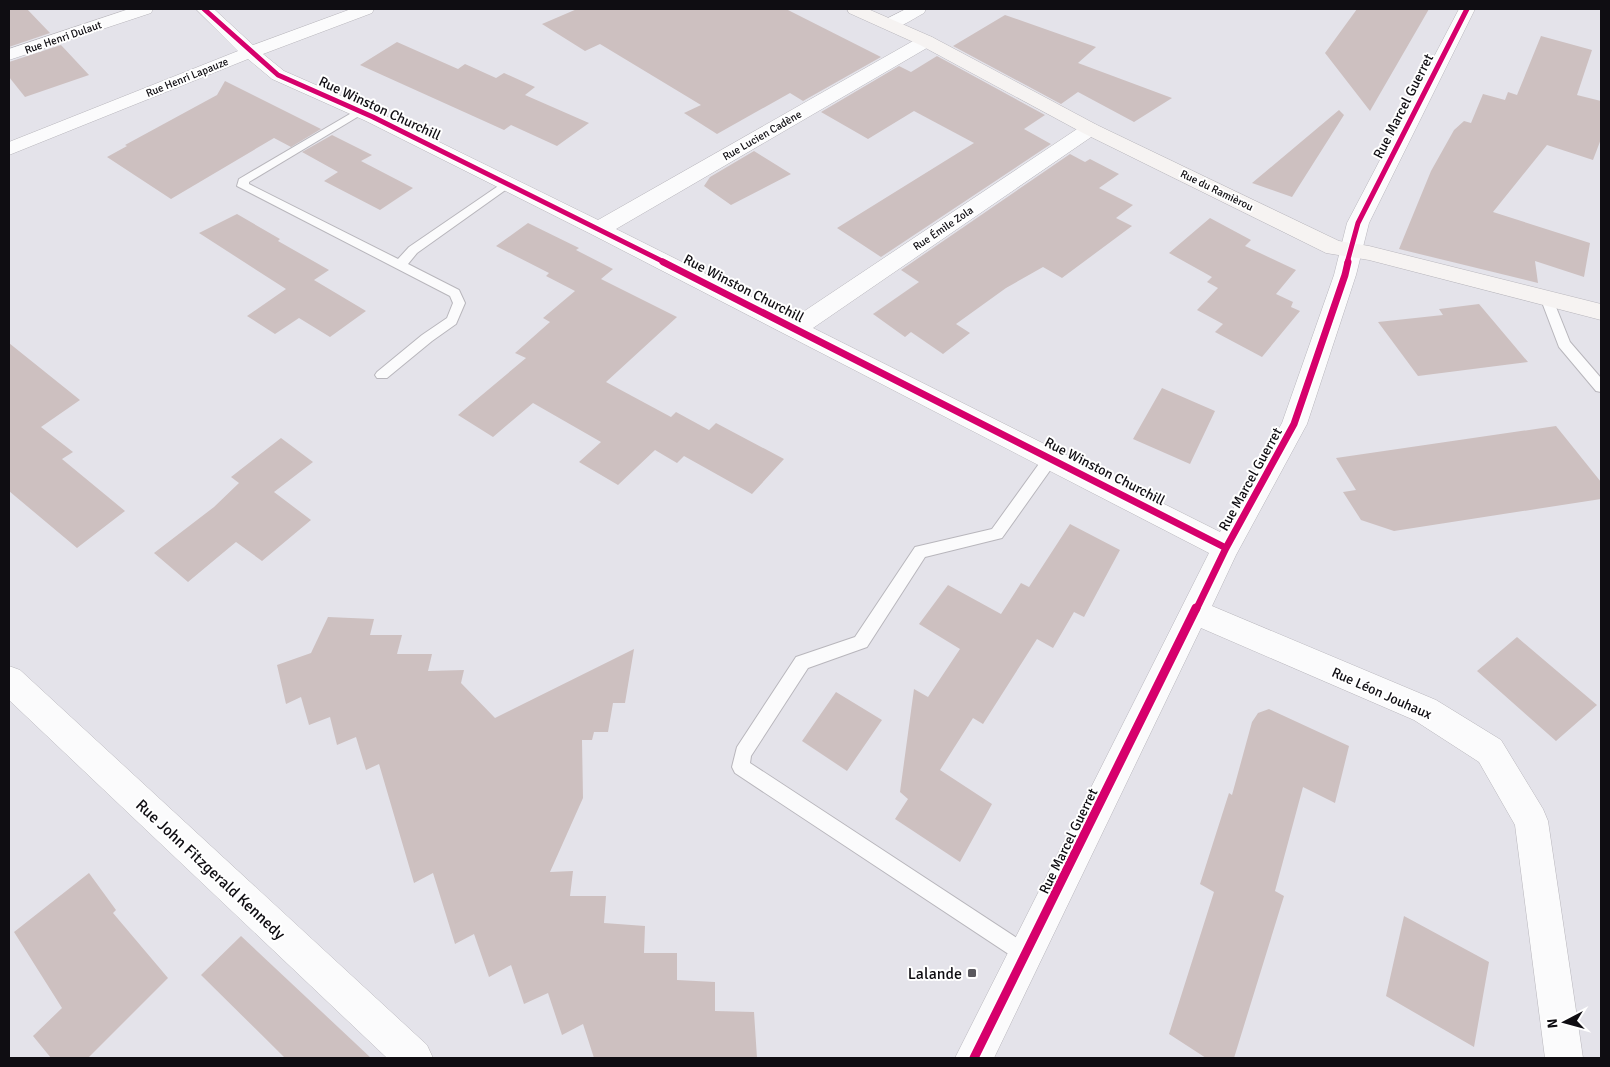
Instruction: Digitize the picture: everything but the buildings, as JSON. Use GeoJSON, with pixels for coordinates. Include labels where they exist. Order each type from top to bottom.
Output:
{"type":"FeatureCollection","features":[{"type":"Feature","properties":{"kind":"street","name":"Rue Henri Dulaut"},"geometry":{"type":"LineString","coordinates":[[9,55],[145,9]]}},
{"type":"Feature","properties":{"kind":"street","name":"Rue Winston Churchill"},"geometry":{"type":"LineString","coordinates":[[204,9],[250,52],[278,74],[360,111],[599,229],[1226,548]]}},
{"type":"Feature","properties":{"kind":"street","name":"Rue Henri Lapauze"},"geometry":{"type":"LineString","coordinates":[[9,149],[250,52],[366,9]]}},
{"type":"Feature","properties":{"kind":"street","name":"Rue du Ramièrou"},"geometry":{"type":"LineString","coordinates":[[854,9],[926,41],[1090,129],[1334,248],[1378,255],[1601,312]]}},
{"type":"Feature","properties":{"kind":"street"},"geometry":{"type":"LineString","coordinates":[[890,24],[918,9]]}},
{"type":"Feature","properties":{"kind":"street","name":"Rue Marcel Guerret"},"geometry":{"type":"LineString","coordinates":[[974,1058],[1226,548],[1294,424],[1345,275],[1358,223],[1467,9]]}},
{"type":"Feature","properties":{"kind":"street","name":"Rue Lucien Cadène"},"geometry":{"type":"LineString","coordinates":[[599,229],[926,41]]}},
{"type":"Feature","properties":{"kind":"street","name":"Rue Émile Zola"},"geometry":{"type":"LineString","coordinates":[[796,328],[1090,129]]}},
{"type":"Feature","properties":{"kind":"street","name":"Rue Léon Jouhaux"},"geometry":{"type":"LineString","coordinates":[[1195,612],[1425,710],[1490,751],[1531,821],[1564,1058]]}},
{"type":"Feature","properties":{"kind":"street","name":"Rue John Fitzgerald Kennedy"},"geometry":{"type":"LineString","coordinates":[[9,680],[414,1058]]}},
{"type":"Feature","properties":{"kind":"lane"},"geometry":{"type":"LineString","coordinates":[[360,111],[243,181],[243,186],[454,293],[459,302],[452,321],[427,338],[382,375]]}},
{"type":"Feature","properties":{"kind":"lane"},"geometry":{"type":"LineString","coordinates":[[400,265],[413,250],[508,184]]}},
{"type":"Feature","properties":{"kind":"lane"},"geometry":{"type":"LineString","coordinates":[[1546,297],[1564,344],[1601,387]]}},
{"type":"Feature","properties":{"kind":"lane"},"geometry":{"type":"LineString","coordinates":[[1026,955],[740,767],[742,752],[802,662],[861,642],[920,552],[997,534],[1051,458]]}},
{"type":"Feature","properties":{"kind":"cycle path"},"geometry":{"type":"LineString","coordinates":[[204,9],[278,75],[373,117],[599,229],[1226,548]]}},
{"type":"Feature","properties":{"kind":"cycle path"},"geometry":{"type":"LineString","coordinates":[[974,1058],[1226,548],[1294,424],[1345,275],[1358,223],[1467,9]]}},
{"type":"Feature","properties":{"kind":"place","name":"Lalande"},"geometry":{"type":"Point","coordinates":[972,973]}}]}
